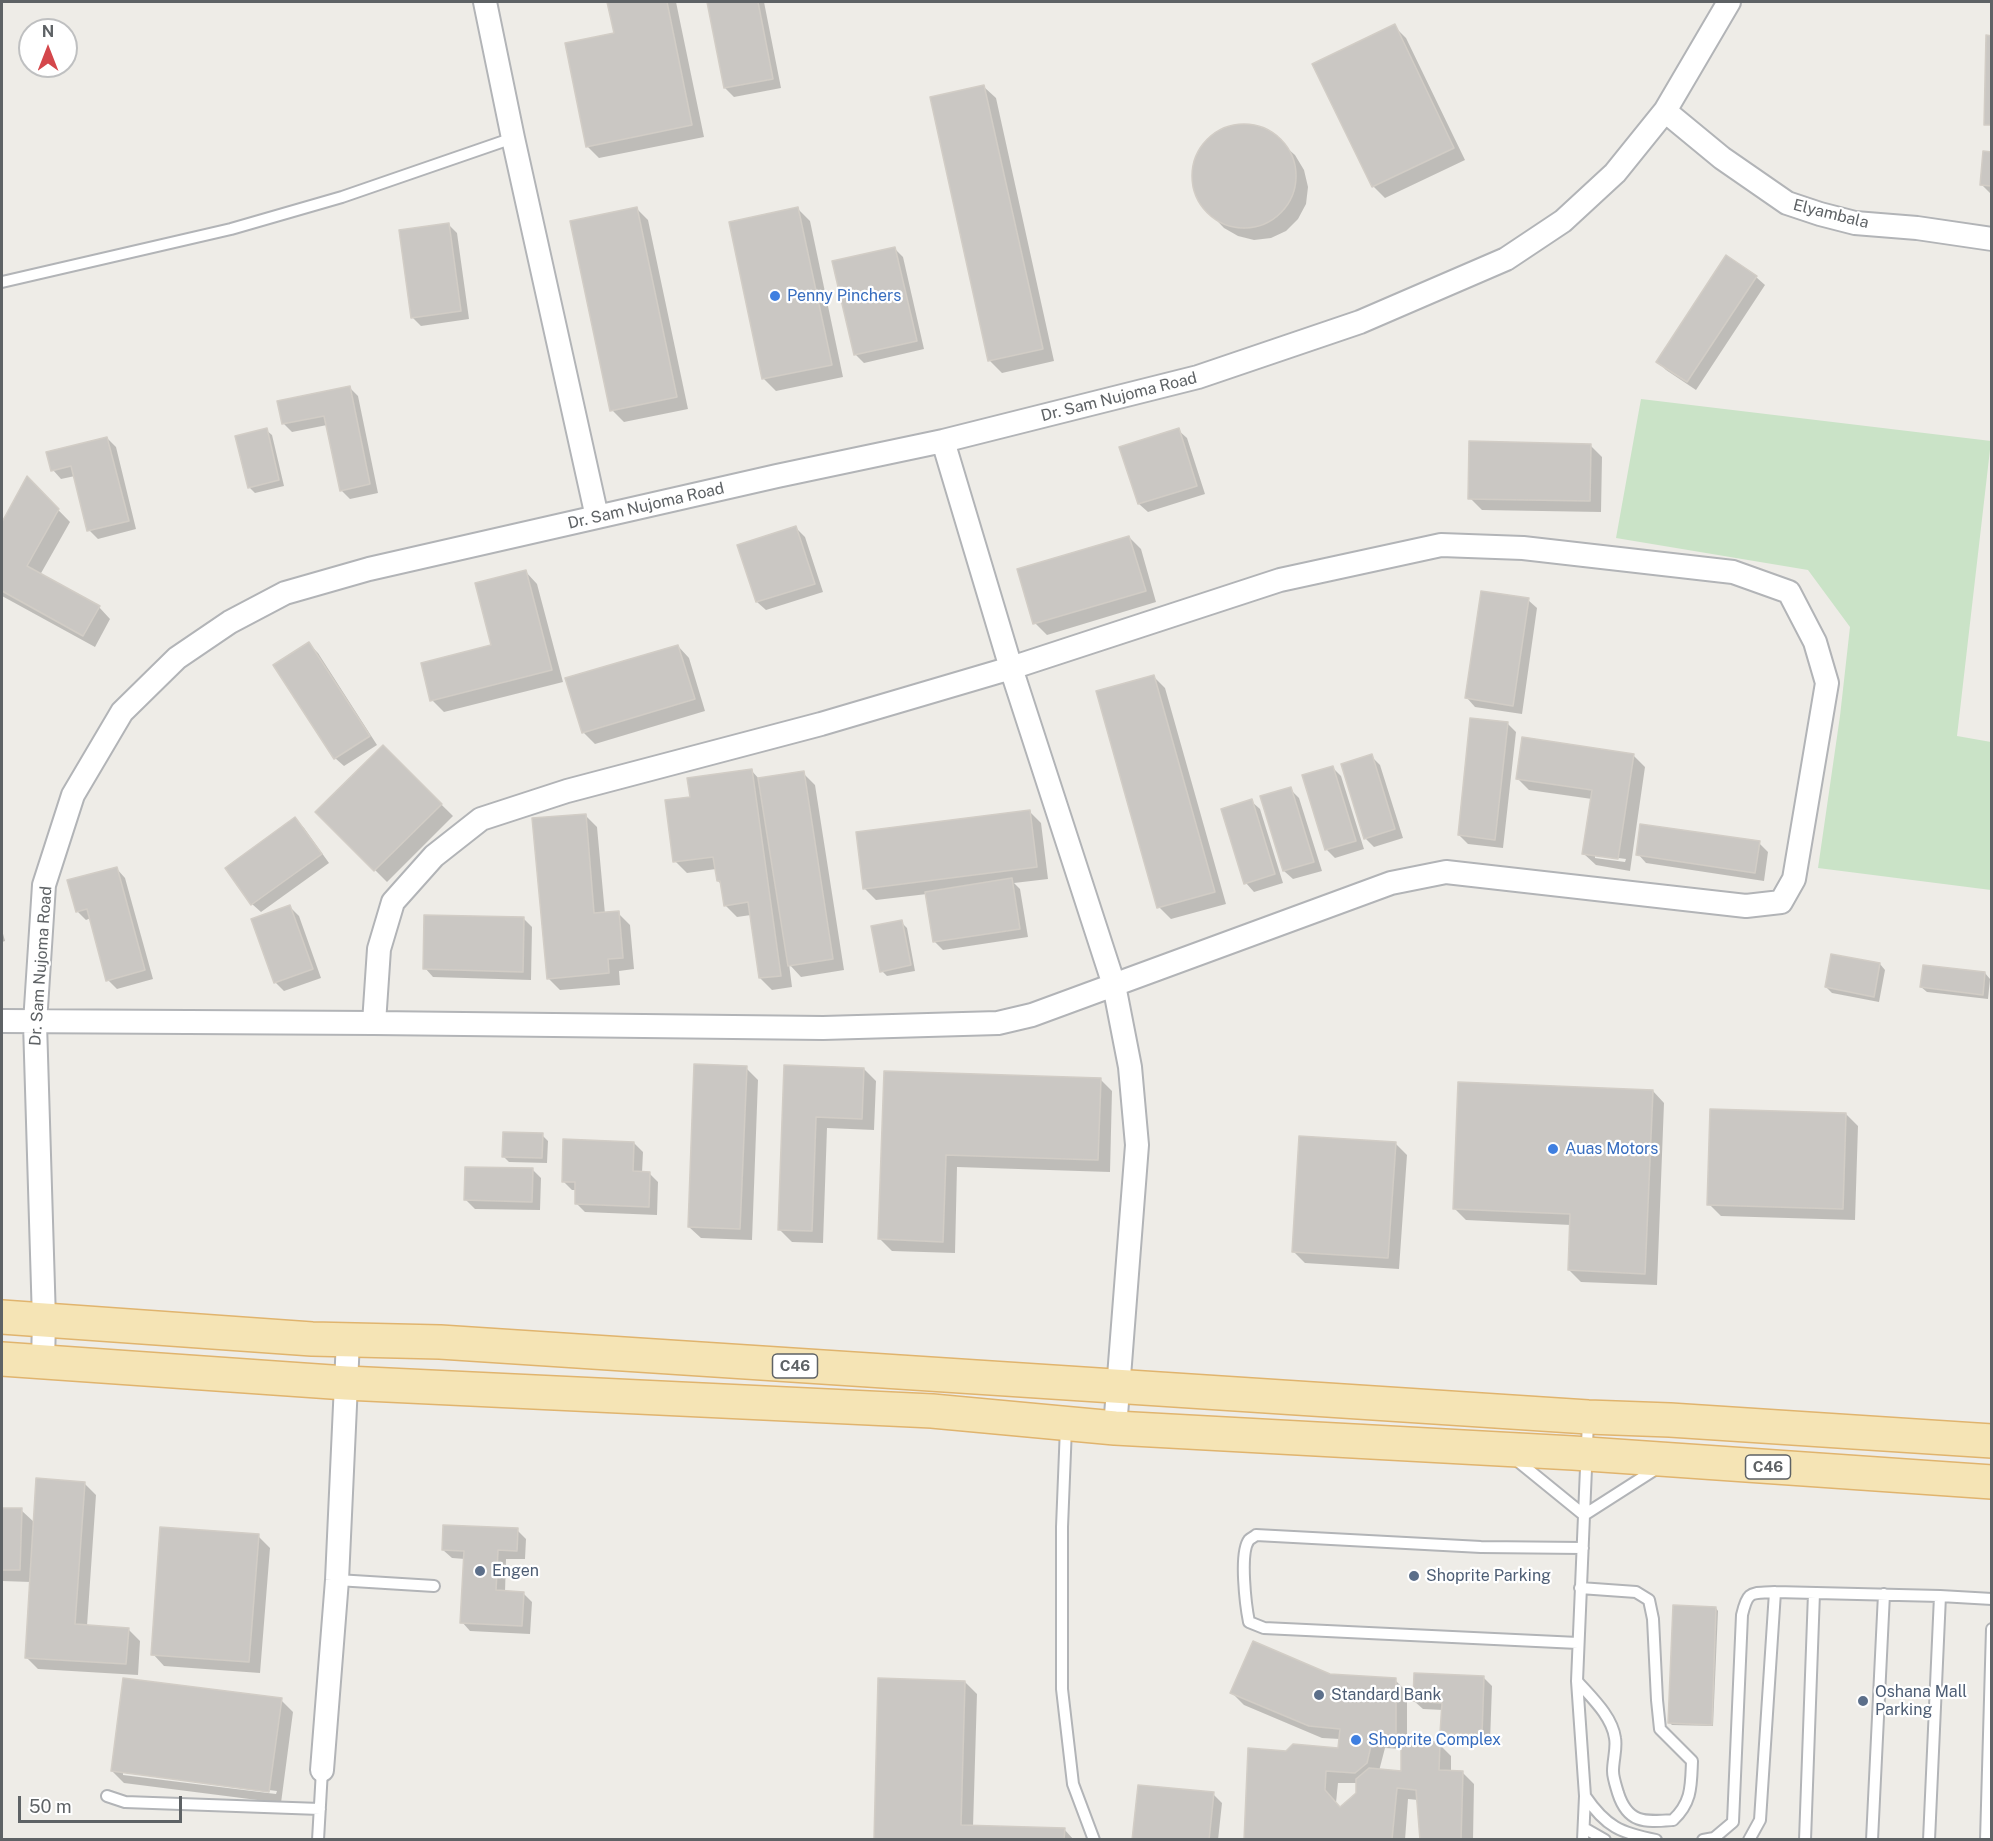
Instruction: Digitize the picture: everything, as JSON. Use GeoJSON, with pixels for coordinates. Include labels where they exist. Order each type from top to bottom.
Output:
{"type":"FeatureCollection","features":[{"type":"Feature","properties":{"kind":"main road","name":"C46"},"geometry":{"type":"LineString","coordinates":[[2,1317],[348,1340],[440,1342],[1588,1418],[1670,1441],[1992,1482]]}},
{"type":"Feature","properties":{"kind":"main road","name":"C46"},"geometry":{"type":"LineString","coordinates":[[2,1359],[346,1383],[932,1411],[1115,1428],[1587,1455],[1670,1441],[1992,1442]]}},
{"type":"Feature","properties":{"kind":"street"},"geometry":{"type":"LineString","coordinates":[[485,2],[597,517]]}},
{"type":"Feature","properties":{"kind":"street","name":"Dr. Sam Nujoma Road"},"geometry":{"type":"LineString","coordinates":[[43,1362],[44,1320],[35,1023],[44,885],[73,795],[122,712],[177,658],[230,622],[285,593],[369,569],[943,441],[1198,377],[1360,322],[1506,259],[1563,221],[1615,173],[1665,111],[1729,2]]}},
{"type":"Feature","properties":{"kind":"street","name":"Elyambala"},"geometry":{"type":"LineString","coordinates":[[1665,111],[1722,158],[1787,203],[1854,223],[1917,228],[1992,239]]}},
{"type":"Feature","properties":{"kind":"street"},"geometry":{"type":"LineString","coordinates":[[943,441],[1011,668],[1114,985],[1130,1067],[1137,1145],[1115,1428]]}},
{"type":"Feature","properties":{"kind":"street"},"geometry":{"type":"LineString","coordinates":[[2,1021],[823,1028],[979,1025],[1017,1019],[1391,883],[1446,872],[1746,906],[1781,902],[1794,879],[1827,683],[1815,642],[1789,592],[1733,572],[1523,548],[1442,545],[1280,580],[1011,668],[821,724],[567,791],[481,819],[434,856],[393,902],[379,949],[374,1023]]}},
{"type":"Feature","properties":{"kind":"street"},"geometry":{"type":"LineString","coordinates":[[322,1770],[338,1580],[348,1340]]}},
{"type":"Feature","properties":{"kind":"lane"},"geometry":{"type":"LineString","coordinates":[[2,282],[231,229],[342,197],[513,138]]}},
{"type":"Feature","properties":{"kind":"lane"},"geometry":{"type":"LineString","coordinates":[[1588,1418],[1577,1681],[1585,1796],[1584,1834],[1605,1839]]}},
{"type":"Feature","properties":{"kind":"lane"},"geometry":{"type":"LineString","coordinates":[[1066,1423],[1062,1527],[1062,1689],[1073,1784],[1094,1839]]}},
{"type":"Feature","properties":{"kind":"lane"},"geometry":{"type":"LineString","coordinates":[[1584,1515],[1670,1441]]}},
{"type":"Feature","properties":{"kind":"lane"},"geometry":{"type":"LineString","coordinates":[[1505,1450],[1584,1515]]}},
{"type":"Feature","properties":{"kind":"lane"},"geometry":{"type":"LineString","coordinates":[[1578,1643],[1264,1628],[1250,1622],[1245,1603],[1244,1552],[1248,1541],[1256,1535],[1481,1547],[1583,1548]]}},
{"type":"Feature","properties":{"kind":"lane"},"geometry":{"type":"LineString","coordinates":[[338,1580],[435,1586]]}},
{"type":"Feature","properties":{"kind":"lane"},"geometry":{"type":"LineString","coordinates":[[1577,1681],[1598,1704],[1615,1738],[1613,1774],[1623,1808],[1637,1819],[1673,1820],[1685,1809],[1691,1785],[1692,1761],[1660,1729],[1653,1619],[1649,1600],[1636,1592],[1580,1588]]}},
{"type":"Feature","properties":{"kind":"lane"},"geometry":{"type":"LineString","coordinates":[[1749,1839],[1760,1820],[1775,1592]]}},
{"type":"Feature","properties":{"kind":"lane"},"geometry":{"type":"LineString","coordinates":[[1703,1839],[1714,1838],[1733,1822],[1742,1615],[1745,1599],[1750,1594],[1775,1592],[1884,1594],[1992,1599]]}},
{"type":"Feature","properties":{"kind":"lane"},"geometry":{"type":"LineString","coordinates":[[1805,1839],[1814,1593]]}},
{"type":"Feature","properties":{"kind":"lane"},"geometry":{"type":"LineString","coordinates":[[1872,1839],[1884,1594]]}},
{"type":"Feature","properties":{"kind":"lane"},"geometry":{"type":"LineString","coordinates":[[1929,1839],[1941,1596]]}},
{"type":"Feature","properties":{"kind":"lane"},"geometry":{"type":"LineString","coordinates":[[1986,1839],[1992,1629]]}},
{"type":"Feature","properties":{"kind":"lane"},"geometry":{"type":"LineString","coordinates":[[318,1839],[322,1770]]}},
{"type":"Feature","properties":{"kind":"lane"},"geometry":{"type":"LineString","coordinates":[[107,1796],[125,1802],[320,1809]]}},
{"type":"Feature","properties":{"kind":"lane"},"geometry":{"type":"LineString","coordinates":[[1585,1796],[1593,1808],[1612,1826],[1626,1834],[1656,1839]]}},
{"type":"Feature","properties":{"kind":"green space"},"geometry":{"type":"Polygon","coordinates":[[[1641,399],[1991,441],[1957,736],[1991,742],[1991,890],[1818,868],[1840,716],[1850,627],[1808,570],[1616,538],[1641,399]]]}},
{"type":"Feature","properties":{"kind":"building"},"geometry":{"type":"Polygon","coordinates":[[[607,2],[667,2],[692,125],[586,147],[565,43],[614,33],[607,2]]]}},
{"type":"Feature","properties":{"kind":"building"},"geometry":{"type":"Polygon","coordinates":[[[707,2],[758,2],[773,79],[724,88],[707,2]]]}},
{"type":"Feature","properties":{"kind":"building"},"geometry":{"type":"Polygon","coordinates":[[[1395,24],[1454,148],[1372,187],[1312,64],[1395,24]]]}},
{"type":"Feature","properties":{"kind":"building"},"geometry":{"type":"Polygon","coordinates":[[[1986,35],[1992,36],[1992,125],[1984,125],[1986,35]]]}},
{"type":"Feature","properties":{"kind":"building"},"geometry":{"type":"Polygon","coordinates":[[[984,85],[1043,349],[988,361],[930,97],[984,85]]]}},
{"type":"Feature","properties":{"kind":"building"},"geometry":{"type":"Polygon","coordinates":[[[1244,124],[1264,128],[1281,139],[1292,156],[1296,176],[1292,196],[1281,213],[1264,224],[1244,228],[1224,224],[1207,213],[1196,196],[1192,176],[1196,156],[1207,139],[1224,128],[1244,124]]]}},
{"type":"Feature","properties":{"kind":"building"},"geometry":{"type":"Polygon","coordinates":[[[1983,151],[1992,152],[1992,186],[1980,185],[1983,151]]]}},
{"type":"Feature","properties":{"kind":"building"},"geometry":{"type":"Polygon","coordinates":[[[637,207],[677,397],[610,411],[570,221],[637,207]]]}},
{"type":"Feature","properties":{"kind":"building"},"geometry":{"type":"Polygon","coordinates":[[[798,207],[832,365],[762,379],[729,222],[798,207]]]}},
{"type":"Feature","properties":{"kind":"building"},"geometry":{"type":"Polygon","coordinates":[[[449,223],[461,311],[411,318],[399,230],[449,223]]]}},
{"type":"Feature","properties":{"kind":"building"},"geometry":{"type":"Polygon","coordinates":[[[895,247],[917,341],[854,355],[832,261],[895,247]]]}},
{"type":"Feature","properties":{"kind":"building"},"geometry":{"type":"Polygon","coordinates":[[[1726,255],[1757,276],[1687,382],[1656,362],[1726,255]]]}},
{"type":"Feature","properties":{"kind":"building"},"geometry":{"type":"Polygon","coordinates":[[[350,386],[370,484],[340,491],[324,416],[282,424],[277,401],[350,386]]]}},
{"type":"Feature","properties":{"kind":"building"},"geometry":{"type":"Polygon","coordinates":[[[267,428],[279,480],[248,488],[235,436],[267,428]]]}},
{"type":"Feature","properties":{"kind":"building"},"geometry":{"type":"Polygon","coordinates":[[[1179,428],[1197,486],[1138,504],[1119,447],[1179,428]]]}},
{"type":"Feature","properties":{"kind":"building"},"geometry":{"type":"Polygon","coordinates":[[[107,437],[129,521],[87,531],[71,466],[51,471],[46,452],[107,437]]]}},
{"type":"Feature","properties":{"kind":"building"},"geometry":{"type":"Polygon","coordinates":[[[1469,441],[1591,444],[1590,501],[1468,499],[1469,441]]]}},
{"type":"Feature","properties":{"kind":"building"},"geometry":{"type":"Polygon","coordinates":[[[27,476],[59,509],[27,566],[100,606],[83,636],[2,591],[2,522],[27,476]]]}},
{"type":"Feature","properties":{"kind":"building"},"geometry":{"type":"Polygon","coordinates":[[[796,526],[815,584],[756,602],[737,545],[796,526]]]}},
{"type":"Feature","properties":{"kind":"building"},"geometry":{"type":"Polygon","coordinates":[[[1129,536],[1146,591],[1033,624],[1017,569],[1129,536]]]}},
{"type":"Feature","properties":{"kind":"building"},"geometry":{"type":"Polygon","coordinates":[[[526,570],[552,670],[430,701],[421,663],[491,645],[475,583],[526,570]]]}},
{"type":"Feature","properties":{"kind":"building"},"geometry":{"type":"Polygon","coordinates":[[[1481,591],[1529,598],[1513,706],[1465,698],[1481,591]]]}},
{"type":"Feature","properties":{"kind":"building"},"geometry":{"type":"Polygon","coordinates":[[[309,642],[370,736],[334,759],[273,665],[309,642]]]}},
{"type":"Feature","properties":{"kind":"building"},"geometry":{"type":"Polygon","coordinates":[[[678,645],[695,699],[582,733],[565,678],[678,645]]]}},
{"type":"Feature","properties":{"kind":"building"},"geometry":{"type":"Polygon","coordinates":[[[1154,675],[1215,892],[1157,908],[1096,691],[1154,675]]]}},
{"type":"Feature","properties":{"kind":"building"},"geometry":{"type":"Polygon","coordinates":[[[1470,718],[1508,722],[1495,840],[1458,835],[1470,718]]]}},
{"type":"Feature","properties":{"kind":"building"},"geometry":{"type":"Polygon","coordinates":[[[1522,737],[1634,754],[1618,859],[1582,854],[1592,790],[1516,779],[1522,737]]]}},
{"type":"Feature","properties":{"kind":"building"},"geometry":{"type":"Polygon","coordinates":[[[383,745],[442,804],[374,871],[315,812],[383,745]]]}},
{"type":"Feature","properties":{"kind":"building"},"geometry":{"type":"Polygon","coordinates":[[[1372,754],[1395,829],[1364,839],[1341,764],[1372,754]]]}},
{"type":"Feature","properties":{"kind":"building"},"geometry":{"type":"Polygon","coordinates":[[[1333,766],[1356,841],[1325,850],[1302,775],[1333,766]]]}},
{"type":"Feature","properties":{"kind":"building"},"geometry":{"type":"Polygon","coordinates":[[[752,769],[781,976],[759,978],[748,902],[724,906],[713,857],[673,862],[665,800],[690,797],[687,778],[752,769]]]}},
{"type":"Feature","properties":{"kind":"building"},"geometry":{"type":"Polygon","coordinates":[[[804,771],[833,959],[788,966],[758,778],[804,771]]]}},
{"type":"Feature","properties":{"kind":"building"},"geometry":{"type":"Polygon","coordinates":[[[1291,787],[1314,862],[1283,871],[1260,796],[1291,787]]]}},
{"type":"Feature","properties":{"kind":"building"},"geometry":{"type":"Polygon","coordinates":[[[1252,799],[1275,874],[1244,884],[1221,809],[1252,799]]]}},
{"type":"Feature","properties":{"kind":"building"},"geometry":{"type":"Polygon","coordinates":[[[1030,810],[1037,867],[863,889],[856,832],[1030,810]]]}},
{"type":"Feature","properties":{"kind":"building"},"geometry":{"type":"Polygon","coordinates":[[[586,814],[594,913],[619,911],[623,958],[608,959],[609,973],[547,979],[532,818],[586,814]]]}},
{"type":"Feature","properties":{"kind":"building"},"geometry":{"type":"Polygon","coordinates":[[[295,817],[322,854],[251,905],[225,868],[295,817]]]}},
{"type":"Feature","properties":{"kind":"building"},"geometry":{"type":"Polygon","coordinates":[[[1640,824],[1760,841],[1755,873],[1636,855],[1640,824]]]}},
{"type":"Feature","properties":{"kind":"building"},"geometry":{"type":"Polygon","coordinates":[[[117,867],[145,970],[106,981],[87,909],[76,912],[67,880],[117,867]]]}},
{"type":"Feature","properties":{"kind":"building"},"geometry":{"type":"Polygon","coordinates":[[[1012,878],[1020,929],[933,942],[925,892],[1012,878]]]}},
{"type":"Feature","properties":{"kind":"building"},"geometry":{"type":"Polygon","coordinates":[[[290,905],[313,969],[274,983],[251,919],[290,905]]]}},
{"type":"Feature","properties":{"kind":"building"},"geometry":{"type":"Polygon","coordinates":[[[424,915],[524,917],[523,972],[423,969],[424,915]]]}},
{"type":"Feature","properties":{"kind":"building"},"geometry":{"type":"Polygon","coordinates":[[[902,920],[911,965],[880,972],[871,926],[902,920]]]}},
{"type":"Feature","properties":{"kind":"building"},"geometry":{"type":"Polygon","coordinates":[[[1831,954],[1880,963],[1874,997],[1825,987],[1831,954]]]}},
{"type":"Feature","properties":{"kind":"building"},"geometry":{"type":"Polygon","coordinates":[[[1923,965],[1985,972],[1983,995],[1920,987],[1923,965]]]}},
{"type":"Feature","properties":{"kind":"building"},"geometry":{"type":"Polygon","coordinates":[[[694,1064],[747,1066],[740,1229],[688,1227],[694,1064]]]}},
{"type":"Feature","properties":{"kind":"building"},"geometry":{"type":"Polygon","coordinates":[[[784,1065],[864,1068],[862,1119],[816,1117],[812,1231],[778,1230],[784,1065]]]}},
{"type":"Feature","properties":{"kind":"building"},"geometry":{"type":"Polygon","coordinates":[[[884,1071],[1101,1078],[1098,1160],[946,1155],[943,1242],[878,1239],[884,1071]]]}},
{"type":"Feature","properties":{"kind":"building","name":"Auas Motors"},"geometry":{"type":"Polygon","coordinates":[[[1458,1082],[1653,1090],[1645,1274],[1568,1270],[1570,1214],[1453,1209],[1458,1082]]]}},
{"type":"Feature","properties":{"kind":"building"},"geometry":{"type":"Polygon","coordinates":[[[1710,1109],[1846,1113],[1843,1209],[1707,1205],[1710,1109]]]}},
{"type":"Feature","properties":{"kind":"building"},"geometry":{"type":"Polygon","coordinates":[[[503,1132],[543,1133],[542,1158],[502,1157],[503,1132]]]}},
{"type":"Feature","properties":{"kind":"building"},"geometry":{"type":"Polygon","coordinates":[[[1299,1136],[1396,1142],[1388,1258],[1292,1252],[1299,1136]]]}},
{"type":"Feature","properties":{"kind":"building"},"geometry":{"type":"Polygon","coordinates":[[[563,1139],[634,1142],[633,1171],[650,1172],[649,1207],[575,1204],[575,1182],[562,1182],[563,1139]]]}},
{"type":"Feature","properties":{"kind":"building"},"geometry":{"type":"Polygon","coordinates":[[[465,1167],[533,1168],[532,1202],[464,1200],[465,1167]]]}},
{"type":"Feature","properties":{"kind":"building"},"geometry":{"type":"Polygon","coordinates":[[[36,1478],[85,1482],[75,1624],[129,1628],[126,1664],[25,1658],[36,1478]]]}},
{"type":"Feature","properties":{"kind":"building"},"geometry":{"type":"Polygon","coordinates":[[[2,1508],[22,1508],[20,1570],[2,1570],[2,1508]]]}},
{"type":"Feature","properties":{"kind":"building","name":"Engen"},"geometry":{"type":"Polygon","coordinates":[[[443,1525],[518,1528],[517,1551],[498,1550],[496,1590],[524,1592],[522,1626],[460,1623],[464,1551],[442,1550],[443,1525]]]}},
{"type":"Feature","properties":{"kind":"building"},"geometry":{"type":"Polygon","coordinates":[[[160,1527],[259,1534],[249,1662],[151,1655],[160,1527]]]}},
{"type":"Feature","properties":{"kind":"building"},"geometry":{"type":"Polygon","coordinates":[[[1673,1605],[1716,1607],[1712,1725],[1668,1723],[1673,1605]]]}},
{"type":"Feature","properties":{"kind":"building","name":"Shoprite Complex"},"geometry":{"type":"Polygon","coordinates":[[[1253,1641],[1330,1674],[1396,1678],[1396,1738],[1373,1737],[1367,1763],[1355,1773],[1326,1771],[1325,1790],[1340,1807],[1356,1793],[1356,1779],[1369,1768],[1401,1771],[1401,1741],[1440,1742],[1439,1770],[1463,1771],[1461,1840],[1420,1840],[1416,1790],[1397,1788],[1392,1839],[1244,1840],[1248,1748],[1286,1751],[1293,1744],[1338,1748],[1340,1729],[1309,1726],[1230,1693],[1253,1641]]]}},
{"type":"Feature","properties":{"kind":"building"},"geometry":{"type":"Polygon","coordinates":[[[1414,1673],[1484,1676],[1482,1734],[1440,1733],[1442,1703],[1413,1701],[1414,1673]]]}},
{"type":"Feature","properties":{"kind":"building"},"geometry":{"type":"Polygon","coordinates":[[[123,1678],[282,1698],[269,1792],[111,1771],[123,1678]]]}},
{"type":"Feature","properties":{"kind":"building"},"geometry":{"type":"Polygon","coordinates":[[[878,1678],[965,1681],[961,1825],[1065,1828],[1064,1840],[874,1840],[878,1678]]]}},
{"type":"Feature","properties":{"kind":"building"},"geometry":{"type":"Polygon","coordinates":[[[1138,1785],[1214,1792],[1209,1840],[1132,1840],[1138,1785]]]}},
{"type":"Feature","properties":{"kind":"place","name":"Penny Pinchers"},"geometry":{"type":"Point","coordinates":[775,296]}},
{"type":"Feature","properties":{"kind":"place","name":"Auas Motors"},"geometry":{"type":"Point","coordinates":[1553,1149]}},
{"type":"Feature","properties":{"kind":"place","name":"Engen"},"geometry":{"type":"Point","coordinates":[480,1571]}},
{"type":"Feature","properties":{"kind":"place","name":"Shoprite Parking"},"geometry":{"type":"Point","coordinates":[1414,1576]}},
{"type":"Feature","properties":{"kind":"place","name":"Standard Bank"},"geometry":{"type":"Point","coordinates":[1319,1695]}},
{"type":"Feature","properties":{"kind":"place","name":"Oshana Mall Parking"},"geometry":{"type":"Point","coordinates":[1863,1701]}},
{"type":"Feature","properties":{"kind":"place","name":"Shoprite Complex"},"geometry":{"type":"Point","coordinates":[1356,1740]}}]}
